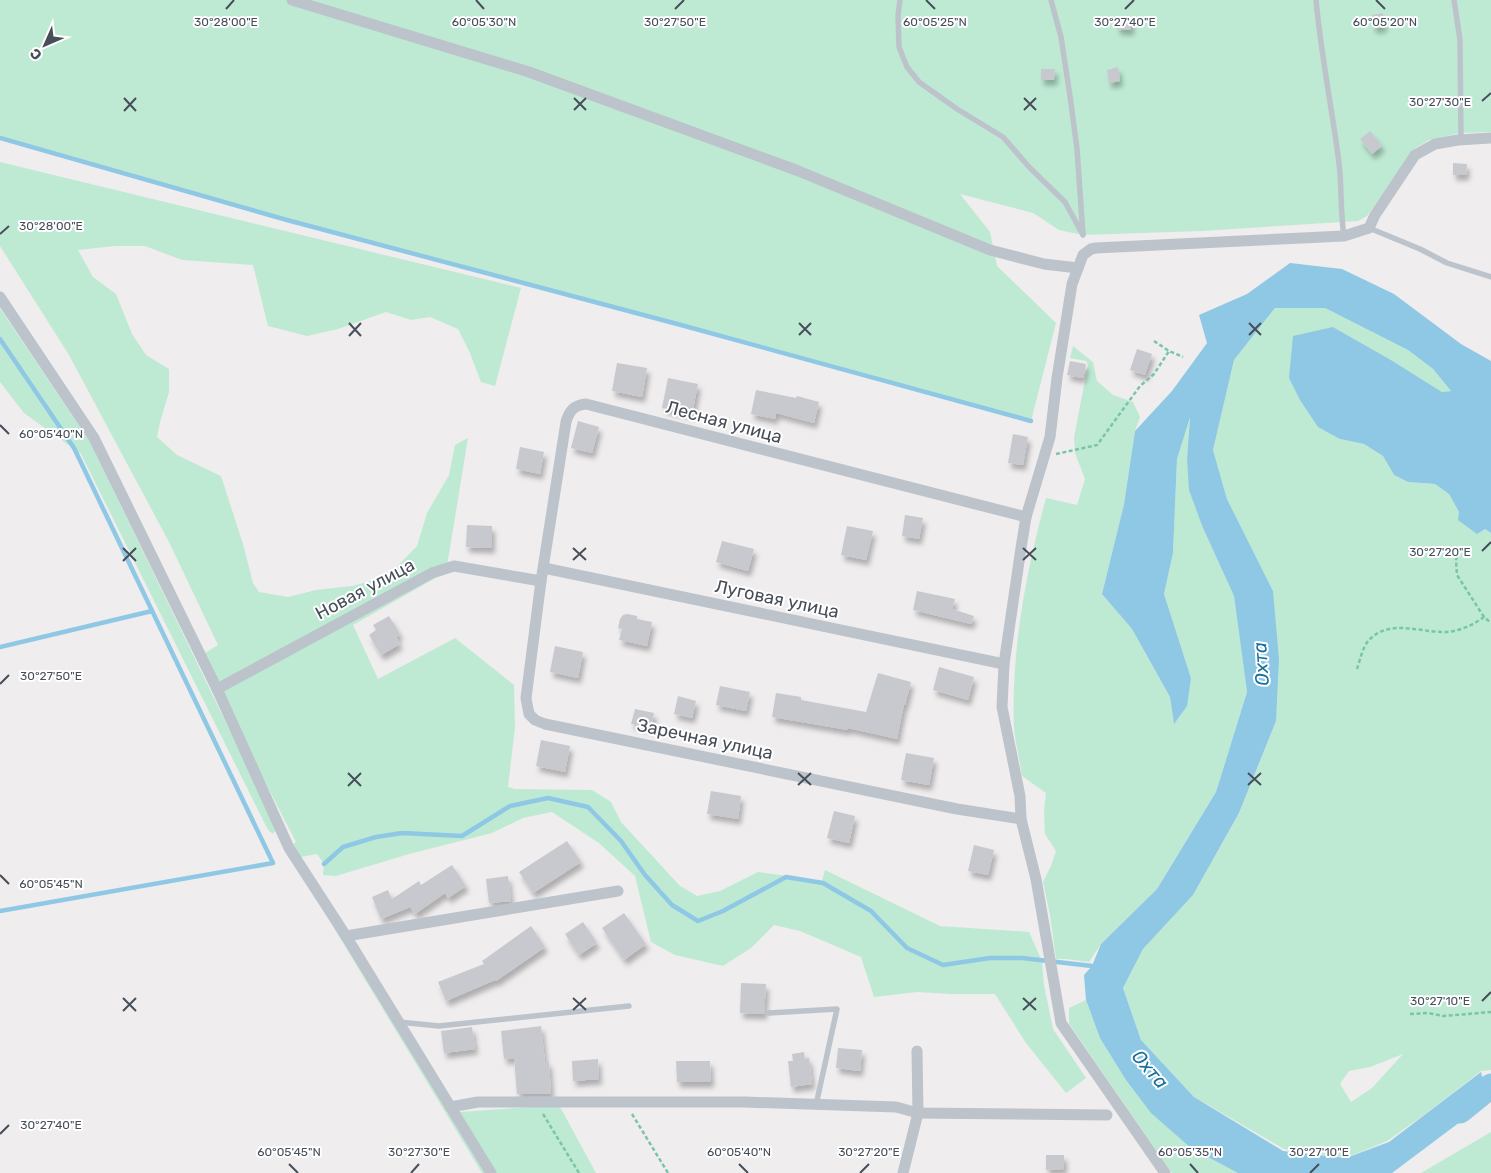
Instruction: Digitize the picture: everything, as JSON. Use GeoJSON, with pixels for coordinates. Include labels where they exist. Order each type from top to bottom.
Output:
{"type":"FeatureCollection","features":[{"type":"Feature","properties":{"kind":"street"},"geometry":{"type":"LineString","coordinates":[[292,0],[529,72],[796,170],[990,250],[1044,264],[1078,268]]}},
{"type":"Feature","properties":{"kind":"street"},"geometry":{"type":"LineString","coordinates":[[1165,1173],[1061,1023],[1036,879],[1021,818],[1020,796],[1002,707],[1004,664],[1026,517],[1050,437],[1065,322],[1072,284],[1083,255],[1096,248],[1344,236],[1369,228],[1375,215],[1415,155],[1435,144],[1491,138]]}},
{"type":"Feature","properties":{"kind":"street"},"geometry":{"type":"LineString","coordinates":[[0,297],[94,438],[217,688],[290,848],[491,1173]]}},
{"type":"Feature","properties":{"kind":"street","name":"Лесная улица"},"geometry":{"type":"LineString","coordinates":[[544,568],[566,422],[569,412],[575,406],[581,404],[1026,517]]}},
{"type":"Feature","properties":{"kind":"street","name":"Новая улица"},"geometry":{"type":"LineString","coordinates":[[217,688],[432,573],[454,566],[541,581]]}},
{"type":"Feature","properties":{"kind":"street","name":"Заречная улица"},"geometry":{"type":"LineString","coordinates":[[544,568],[526,698],[528,714],[535,720],[544,724],[938,805],[1021,818]]}},
{"type":"Feature","properties":{"kind":"street","name":"Луговая улица"},"geometry":{"type":"LineString","coordinates":[[544,568],[1004,664]]}},
{"type":"Feature","properties":{"kind":"street"},"geometry":{"type":"LineString","coordinates":[[346,936],[618,891]]}},
{"type":"Feature","properties":{"kind":"street"},"geometry":{"type":"LineString","coordinates":[[903,1173],[918,1113],[917,1051]]}},
{"type":"Feature","properties":{"kind":"street"},"geometry":{"type":"LineString","coordinates":[[450,1107],[478,1102],[535,1101],[744,1102],[896,1107],[918,1113],[1108,1115]]}},
{"type":"Feature","properties":{"kind":"lane"},"geometry":{"type":"LineString","coordinates":[[900,0],[898,15],[899,47],[907,66],[919,82],[957,109],[1002,137],[1065,202],[1083,235],[1077,149],[1070,96],[1060,37],[1051,0]]}},
{"type":"Feature","properties":{"kind":"lane"},"geometry":{"type":"LineString","coordinates":[[1316,0],[1323,66],[1340,165],[1344,236]]}},
{"type":"Feature","properties":{"kind":"lane"},"geometry":{"type":"LineString","coordinates":[[1454,0],[1460,40],[1460,140]]}},
{"type":"Feature","properties":{"kind":"lane"},"geometry":{"type":"LineString","coordinates":[[1369,228],[1420,249],[1447,263],[1491,277]]}},
{"type":"Feature","properties":{"kind":"lane"},"geometry":{"type":"LineString","coordinates":[[397,1022],[439,1026],[629,1006]]}},
{"type":"Feature","properties":{"kind":"lane"},"geometry":{"type":"LineString","coordinates":[[768,1013],[836,1009],[816,1105]]}},
{"type":"Feature","properties":{"kind":"path"},"geometry":{"type":"LineString","coordinates":[[1154,341],[1169,351],[1183,357]]}},
{"type":"Feature","properties":{"kind":"path"},"geometry":{"type":"LineString","coordinates":[[1041,469],[1048,456],[1097,445],[1140,386],[1154,374],[1169,351]]}},
{"type":"Feature","properties":{"kind":"path"},"geometry":{"type":"LineString","coordinates":[[1460,550],[1456,560],[1457,575],[1484,617],[1491,623]]}},
{"type":"Feature","properties":{"kind":"path"},"geometry":{"type":"LineString","coordinates":[[1356,669],[1368,641],[1381,631],[1398,627],[1446,632],[1473,625],[1484,617]]}},
{"type":"Feature","properties":{"kind":"path"},"geometry":{"type":"LineString","coordinates":[[1410,1014],[1428,1013],[1444,1016],[1491,1012]]}},
{"type":"Feature","properties":{"kind":"path"},"geometry":{"type":"LineString","coordinates":[[535,1101],[579,1173]]}},
{"type":"Feature","properties":{"kind":"path"},"geometry":{"type":"LineString","coordinates":[[624,1102],[668,1173]]}},
{"type":"Feature","properties":{"kind":"green space"},"geometry":{"type":"Polygon","coordinates":[[[0,0],[1491,0],[1491,132],[1460,133],[1429,140],[1414,149],[1367,216],[1358,221],[1201,231],[1083,235],[1059,230],[1033,213],[960,194],[990,232],[997,266],[1056,323],[1031,421],[287,220],[0,138],[0,0]]]}},
{"type":"Feature","properties":{"kind":"green space"},"geometry":{"type":"Polygon","coordinates":[[[0,162],[521,288],[495,386],[481,382],[458,329],[430,317],[411,320],[386,312],[338,329],[307,336],[268,326],[253,265],[182,260],[145,246],[115,246],[78,250],[93,277],[116,294],[132,334],[146,355],[169,369],[169,392],[157,437],[177,455],[221,476],[243,544],[253,583],[259,592],[288,597],[316,590],[352,586],[387,577],[417,546],[427,513],[449,475],[455,445],[468,438],[446,572],[353,625],[378,679],[455,638],[514,685],[515,727],[508,787],[515,789],[592,790],[611,802],[621,822],[680,886],[697,896],[720,891],[758,872],[822,881],[825,870],[940,926],[1029,932],[1042,961],[1044,985],[1053,1029],[1086,1078],[1066,1093],[1026,1043],[995,994],[917,992],[874,997],[861,957],[800,931],[774,925],[751,948],[723,966],[675,955],[651,942],[635,876],[599,843],[552,812],[523,818],[492,833],[409,854],[336,876],[323,875],[324,864],[317,854],[296,858],[289,848],[296,842],[217,689],[202,655],[218,645],[169,542],[69,355],[0,246],[0,162]]]}},
{"type":"Feature","properties":{"kind":"green space"},"geometry":{"type":"Polygon","coordinates":[[[0,308],[90,442],[274,822],[276,830],[273,834],[266,826],[81,454],[24,413],[0,382],[0,308]]]}},
{"type":"Feature","properties":{"kind":"green space"},"geometry":{"type":"Polygon","coordinates":[[[1275,308],[1325,308],[1408,350],[1433,369],[1451,391],[1442,392],[1333,327],[1340,439],[1364,444],[1383,456],[1394,475],[1408,482],[1435,484],[1449,494],[1459,512],[1491,533],[1491,1070],[1481,1071],[1387,1141],[1346,1158],[1284,1149],[1194,1097],[1141,1040],[1123,988],[1143,949],[1193,895],[1239,813],[1276,721],[1273,591],[1227,499],[1213,450],[1234,360],[1275,308]],[[1403,1054],[1370,1067],[1349,1071],[1340,1084],[1351,1102],[1372,1088],[1403,1054]]]}},
{"type":"Feature","properties":{"kind":"green space"},"geometry":{"type":"Polygon","coordinates":[[[1073,346],[1093,362],[1097,381],[1113,395],[1133,402],[1140,417],[1135,431],[1124,504],[1102,594],[1132,629],[1170,697],[1174,723],[1191,678],[1164,594],[1173,553],[1177,459],[1190,414],[1187,459],[1203,528],[1234,596],[1247,692],[1216,792],[1157,889],[1101,944],[1089,962],[1056,959],[1043,882],[1056,851],[1045,834],[1044,811],[1046,793],[1022,776],[1014,727],[1015,670],[1021,612],[1032,554],[1046,498],[1077,505],[1085,479],[1075,453],[1074,437],[1088,365],[1086,361],[1070,358],[1073,346]]]}},
{"type":"Feature","properties":{"kind":"green space"},"geometry":{"type":"Polygon","coordinates":[[[329,920],[459,1112],[559,1105],[596,1173],[482,1173],[329,920]]]}},
{"type":"Feature","properties":{"kind":"green space"},"geometry":{"type":"Polygon","coordinates":[[[1086,1000],[1100,1038],[1191,1148],[1238,1173],[1172,1173],[1069,1024],[1069,1008],[1086,1000]]]}},
{"type":"Feature","properties":{"kind":"green space"},"geometry":{"type":"Polygon","coordinates":[[[1491,1132],[1491,1173],[1421,1173],[1491,1132]]]}},
{"type":"Feature","properties":{"kind":"water"},"geometry":{"type":"Polygon","coordinates":[[[1290,263],[1342,269],[1394,294],[1461,344],[1491,361],[1491,533],[1485,529],[1477,534],[1458,520],[1459,512],[1449,494],[1435,484],[1408,482],[1394,475],[1383,456],[1364,444],[1340,439],[1318,427],[1300,400],[1289,378],[1293,336],[1333,327],[1442,392],[1451,391],[1433,369],[1408,350],[1325,308],[1275,308],[1234,360],[1213,450],[1227,499],[1273,591],[1279,659],[1276,721],[1239,813],[1193,895],[1143,949],[1123,988],[1141,1040],[1194,1097],[1283,1151],[1346,1158],[1389,1142],[1481,1072],[1488,1101],[1392,1173],[1238,1173],[1191,1148],[1151,1113],[1126,1080],[1100,1038],[1086,1000],[1084,975],[1092,966],[1101,944],[1157,889],[1216,792],[1247,692],[1234,596],[1203,528],[1189,490],[1187,459],[1190,417],[1177,459],[1173,553],[1164,594],[1191,678],[1187,706],[1174,724],[1170,697],[1132,629],[1102,594],[1124,504],[1135,431],[1172,391],[1207,343],[1199,315],[1247,294],[1290,263]]]}},
{"type":"Feature","properties":{"kind":"building"},"geometry":{"type":"Polygon","coordinates":[[[1383,13],[1384,27],[1373,28],[1372,15],[1383,13]]]}},
{"type":"Feature","properties":{"kind":"building"},"geometry":{"type":"Polygon","coordinates":[[[1117,18],[1131,18],[1131,30],[1117,29],[1117,18]]]}},
{"type":"Feature","properties":{"kind":"building"},"geometry":{"type":"Polygon","coordinates":[[[1118,67],[1120,81],[1109,83],[1107,70],[1118,67]]]}},
{"type":"Feature","properties":{"kind":"building"},"geometry":{"type":"Polygon","coordinates":[[[1041,69],[1055,69],[1054,80],[1041,80],[1041,69]]]}},
{"type":"Feature","properties":{"kind":"building"},"geometry":{"type":"Polygon","coordinates":[[[1370,131],[1382,146],[1372,154],[1360,139],[1370,131]]]}},
{"type":"Feature","properties":{"kind":"building"},"geometry":{"type":"Polygon","coordinates":[[[1453,163],[1467,164],[1466,175],[1453,175],[1453,163]]]}},
{"type":"Feature","properties":{"kind":"building"},"geometry":{"type":"Polygon","coordinates":[[[1137,349],[1152,354],[1145,375],[1130,370],[1137,349]]]}},
{"type":"Feature","properties":{"kind":"building"},"geometry":{"type":"Polygon","coordinates":[[[1070,361],[1086,364],[1083,378],[1067,375],[1070,361]]]}},
{"type":"Feature","properties":{"kind":"building"},"geometry":{"type":"Polygon","coordinates":[[[617,363],[647,368],[642,397],[612,391],[617,363]]]}},
{"type":"Feature","properties":{"kind":"building"},"geometry":{"type":"Polygon","coordinates":[[[668,378],[698,384],[692,414],[662,408],[668,378]]]}},
{"type":"Feature","properties":{"kind":"building"},"geometry":{"type":"Polygon","coordinates":[[[756,390],[796,398],[797,396],[819,402],[814,423],[776,413],[775,419],[751,414],[756,390]]]}},
{"type":"Feature","properties":{"kind":"building"},"geometry":{"type":"Polygon","coordinates":[[[578,421],[599,427],[592,453],[571,448],[578,421]]]}},
{"type":"Feature","properties":{"kind":"building"},"geometry":{"type":"Polygon","coordinates":[[[1013,434],[1028,437],[1023,465],[1008,463],[1013,434]]]}},
{"type":"Feature","properties":{"kind":"building"},"geometry":{"type":"Polygon","coordinates":[[[520,447],[544,452],[540,474],[516,469],[520,447]]]}},
{"type":"Feature","properties":{"kind":"building"},"geometry":{"type":"Polygon","coordinates":[[[905,515],[923,518],[919,539],[902,536],[905,515]]]}},
{"type":"Feature","properties":{"kind":"building"},"geometry":{"type":"Polygon","coordinates":[[[467,525],[492,526],[492,548],[466,547],[467,525]]]}},
{"type":"Feature","properties":{"kind":"building"},"geometry":{"type":"Polygon","coordinates":[[[847,526],[873,531],[866,560],[841,555],[847,526]]]}},
{"type":"Feature","properties":{"kind":"building"},"geometry":{"type":"Polygon","coordinates":[[[722,541],[754,549],[748,571],[716,562],[722,541]]]}},
{"type":"Feature","properties":{"kind":"building"},"geometry":{"type":"Polygon","coordinates":[[[917,591],[955,599],[952,609],[974,616],[971,624],[913,610],[917,591]]]}},
{"type":"Feature","properties":{"kind":"building"},"geometry":{"type":"Polygon","coordinates":[[[623,615],[637,616],[637,619],[652,622],[647,646],[619,640],[622,629],[618,628],[620,619],[623,615]]]}},
{"type":"Feature","properties":{"kind":"building"},"geometry":{"type":"Polygon","coordinates":[[[389,616],[400,634],[396,637],[400,644],[381,655],[369,635],[376,630],[373,625],[389,616]]]}},
{"type":"Feature","properties":{"kind":"building"},"geometry":{"type":"Polygon","coordinates":[[[555,646],[583,652],[578,678],[550,672],[555,646]]]}},
{"type":"Feature","properties":{"kind":"building"},"geometry":{"type":"Polygon","coordinates":[[[939,667],[974,677],[968,700],[933,690],[939,667]]]}},
{"type":"Feature","properties":{"kind":"building"},"geometry":{"type":"Polygon","coordinates":[[[878,673],[911,682],[904,704],[897,739],[848,728],[848,730],[772,717],[776,693],[801,697],[801,700],[866,712],[878,673]]]}},
{"type":"Feature","properties":{"kind":"building"},"geometry":{"type":"Polygon","coordinates":[[[720,686],[750,692],[746,711],[716,705],[720,686]]]}},
{"type":"Feature","properties":{"kind":"building"},"geometry":{"type":"Polygon","coordinates":[[[678,696],[696,701],[692,718],[674,714],[678,696]]]}},
{"type":"Feature","properties":{"kind":"building"},"geometry":{"type":"Polygon","coordinates":[[[635,709],[654,713],[651,728],[631,724],[635,709]]]}},
{"type":"Feature","properties":{"kind":"building"},"geometry":{"type":"Polygon","coordinates":[[[541,740],[570,746],[565,772],[536,766],[541,740]]]}},
{"type":"Feature","properties":{"kind":"building"},"geometry":{"type":"Polygon","coordinates":[[[906,753],[934,758],[929,785],[901,780],[906,753]]]}},
{"type":"Feature","properties":{"kind":"building"},"geometry":{"type":"Polygon","coordinates":[[[711,791],[741,796],[738,819],[707,814],[711,791]]]}},
{"type":"Feature","properties":{"kind":"building"},"geometry":{"type":"Polygon","coordinates":[[[834,811],[855,816],[849,843],[827,838],[834,811]]]}},
{"type":"Feature","properties":{"kind":"building"},"geometry":{"type":"Polygon","coordinates":[[[567,841],[581,862],[533,893],[519,872],[567,841]]]}},
{"type":"Feature","properties":{"kind":"building"},"geometry":{"type":"Polygon","coordinates":[[[974,845],[994,850],[988,875],[968,871],[974,845]]]}},
{"type":"Feature","properties":{"kind":"building"},"geometry":{"type":"Polygon","coordinates":[[[452,865],[466,886],[448,898],[445,893],[415,914],[410,907],[381,919],[372,897],[388,890],[392,899],[419,881],[421,885],[452,865]]]}},
{"type":"Feature","properties":{"kind":"building"},"geometry":{"type":"Polygon","coordinates":[[[508,876],[511,901],[489,903],[486,879],[508,876]]]}},
{"type":"Feature","properties":{"kind":"building"},"geometry":{"type":"Polygon","coordinates":[[[624,913],[646,944],[624,960],[602,928],[624,913]]]}},
{"type":"Feature","properties":{"kind":"building"},"geometry":{"type":"Polygon","coordinates":[[[583,922],[597,943],[579,955],[565,934],[583,922]]]}},
{"type":"Feature","properties":{"kind":"building"},"geometry":{"type":"Polygon","coordinates":[[[531,926],[545,947],[496,981],[446,1001],[438,982],[484,964],[482,961],[531,926]]]}},
{"type":"Feature","properties":{"kind":"building"},"geometry":{"type":"Polygon","coordinates":[[[741,983],[766,984],[764,1014],[740,1013],[741,983]]]}},
{"type":"Feature","properties":{"kind":"building"},"geometry":{"type":"Polygon","coordinates":[[[541,1026],[545,1062],[549,1062],[551,1094],[517,1094],[514,1058],[504,1059],[501,1031],[541,1026]]]}},
{"type":"Feature","properties":{"kind":"building"},"geometry":{"type":"Polygon","coordinates":[[[472,1027],[475,1049],[444,1053],[441,1031],[472,1027]]]}},
{"type":"Feature","properties":{"kind":"building"},"geometry":{"type":"Polygon","coordinates":[[[838,1048],[862,1050],[860,1071],[836,1068],[838,1048]]]}},
{"type":"Feature","properties":{"kind":"building"},"geometry":{"type":"Polygon","coordinates":[[[804,1052],[805,1059],[809,1058],[812,1084],[791,1087],[788,1061],[793,1061],[792,1054],[804,1052]]]}},
{"type":"Feature","properties":{"kind":"building"},"geometry":{"type":"Polygon","coordinates":[[[598,1059],[599,1079],[573,1081],[572,1061],[598,1059]]]}},
{"type":"Feature","properties":{"kind":"building"},"geometry":{"type":"Polygon","coordinates":[[[676,1061],[710,1061],[711,1082],[677,1082],[676,1061]]]}},
{"type":"Feature","properties":{"kind":"building"},"geometry":{"type":"Polygon","coordinates":[[[1046,1155],[1064,1155],[1064,1169],[1046,1170],[1046,1155]]]}},
{"type":"Feature","properties":{"kind":"waterway"},"geometry":{"type":"LineString","coordinates":[[0,138],[287,220],[1031,421]]}},
{"type":"Feature","properties":{"kind":"waterway"},"geometry":{"type":"LineString","coordinates":[[0,339],[74,448],[273,863],[0,911]]}},
{"type":"Feature","properties":{"kind":"waterway"},"geometry":{"type":"LineString","coordinates":[[0,647],[152,611]]}},
{"type":"Feature","properties":{"kind":"waterway"},"geometry":{"type":"LineString","coordinates":[[324,864],[343,847],[376,837],[402,833],[462,836],[510,806],[548,798],[588,807],[621,841],[645,875],[672,905],[698,921],[723,911],[786,877],[823,883],[871,911],[907,948],[943,965],[990,958],[1022,958],[1092,966]]}},
{"type":"Feature","properties":{"kind":"waterway","name":"Охта"},"geometry":{"type":"LineString","coordinates":[[1460,1111],[1491,1086]]}}]}
